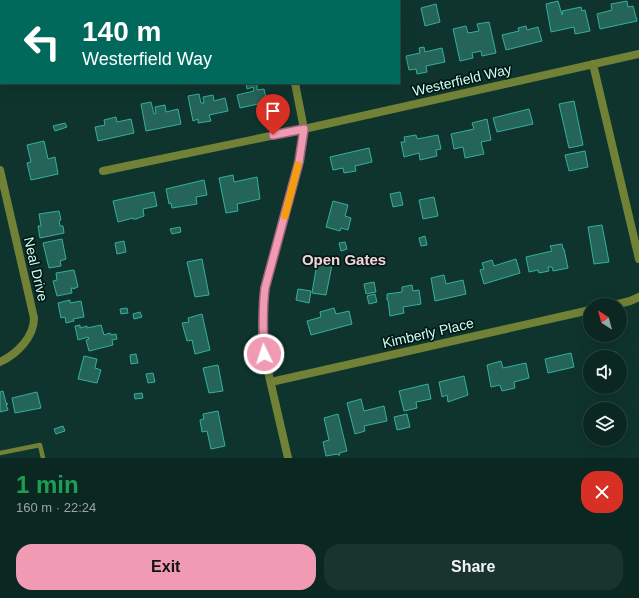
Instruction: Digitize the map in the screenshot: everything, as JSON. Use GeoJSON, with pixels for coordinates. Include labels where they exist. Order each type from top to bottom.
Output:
{"type":"FeatureCollection","features":[{"type":"Feature","properties":{"kind":"street","name":"Westerfield Way"},"geometry":{"type":"LineString","coordinates":[[103,171],[304,129],[639,54]]}},
{"type":"Feature","properties":{"kind":"street"},"geometry":{"type":"LineString","coordinates":[[593,64],[639,259]]}},
{"type":"Feature","properties":{"kind":"street"},"geometry":{"type":"LineString","coordinates":[[288,458],[264,354],[262,327],[265,288],[299,162],[304,129],[295,84]]}},
{"type":"Feature","properties":{"kind":"street","name":"Neal Drive"},"geometry":{"type":"LineString","coordinates":[[0,170],[34,318],[34,324],[30,335],[21,347],[0,362]]}},
{"type":"Feature","properties":{"kind":"street"},"geometry":{"type":"LineString","coordinates":[[627,302],[639,297]]}},
{"type":"Feature","properties":{"kind":"street","name":"Kimberly Place"},"geometry":{"type":"LineString","coordinates":[[271,382],[583,312]]}},
{"type":"Feature","properties":{"kind":"lane"},"geometry":{"type":"LineString","coordinates":[[0,453],[40,445],[43,458]]}},
{"type":"Feature","properties":{"kind":"building"},"geometry":{"type":"Polygon","coordinates":[[[558,1],[562,15],[562,11],[581,7],[582,11],[585,10],[590,31],[575,34],[574,27],[551,32],[546,4],[558,1]]]}},
{"type":"Feature","properties":{"kind":"building"},"geometry":{"type":"Polygon","coordinates":[[[627,1],[628,7],[633,6],[637,21],[600,29],[597,14],[612,10],[611,4],[627,1]]]}},
{"type":"Feature","properties":{"kind":"building"},"geometry":{"type":"Polygon","coordinates":[[[436,4],[440,22],[425,26],[421,8],[436,4]]]}},
{"type":"Feature","properties":{"kind":"building"},"geometry":{"type":"Polygon","coordinates":[[[489,22],[496,53],[482,56],[481,51],[472,53],[473,58],[460,61],[453,29],[466,26],[468,33],[479,31],[477,24],[489,22]]]}},
{"type":"Feature","properties":{"kind":"building"},"geometry":{"type":"Polygon","coordinates":[[[526,26],[527,30],[538,27],[542,41],[506,50],[502,35],[519,31],[518,28],[526,26]]]}},
{"type":"Feature","properties":{"kind":"building"},"geometry":{"type":"Polygon","coordinates":[[[424,47],[425,52],[442,48],[445,62],[426,66],[427,72],[417,74],[416,69],[409,70],[406,56],[420,53],[419,48],[424,47]]]}},
{"type":"Feature","properties":{"kind":"building"},"geometry":{"type":"Polygon","coordinates":[[[246,84],[257,84],[257,90],[264,89],[267,102],[240,108],[237,95],[254,91],[253,87],[247,89],[246,84]]]}},
{"type":"Feature","properties":{"kind":"building"},"geometry":{"type":"Polygon","coordinates":[[[199,94],[201,103],[204,103],[203,97],[213,95],[214,101],[225,98],[228,111],[209,115],[211,121],[198,123],[198,119],[193,121],[188,96],[199,94]]]}},
{"type":"Feature","properties":{"kind":"building"},"geometry":{"type":"Polygon","coordinates":[[[574,101],[583,145],[569,148],[559,104],[574,101]]]}},
{"type":"Feature","properties":{"kind":"building"},"geometry":{"type":"Polygon","coordinates":[[[151,102],[154,114],[156,113],[155,107],[165,105],[166,112],[178,109],[181,124],[146,131],[141,104],[151,102]]]}},
{"type":"Feature","properties":{"kind":"building"},"geometry":{"type":"Polygon","coordinates":[[[529,109],[533,124],[497,132],[493,118],[529,109]]]}},
{"type":"Feature","properties":{"kind":"building"},"geometry":{"type":"Polygon","coordinates":[[[116,117],[117,122],[131,119],[134,133],[98,141],[95,127],[105,125],[104,120],[116,117]]]}},
{"type":"Feature","properties":{"kind":"building"},"geometry":{"type":"Polygon","coordinates":[[[487,119],[491,140],[481,142],[484,154],[465,158],[463,147],[454,149],[451,134],[474,129],[472,123],[487,119]]]}},
{"type":"Feature","properties":{"kind":"building"},"geometry":{"type":"Polygon","coordinates":[[[65,123],[67,127],[55,131],[53,126],[65,123]]]}},
{"type":"Feature","properties":{"kind":"building"},"geometry":{"type":"Polygon","coordinates":[[[416,135],[417,139],[438,135],[441,149],[436,150],[437,156],[420,160],[419,153],[404,157],[401,142],[405,142],[404,137],[416,135]]]}},
{"type":"Feature","properties":{"kind":"building"},"geometry":{"type":"Polygon","coordinates":[[[44,141],[48,159],[55,157],[58,174],[31,180],[27,163],[31,162],[27,145],[44,141]]]}},
{"type":"Feature","properties":{"kind":"building"},"geometry":{"type":"Polygon","coordinates":[[[369,148],[372,162],[355,166],[356,171],[344,173],[343,168],[333,170],[330,157],[369,148]]]}},
{"type":"Feature","properties":{"kind":"building"},"geometry":{"type":"Polygon","coordinates":[[[585,151],[588,167],[569,171],[565,155],[585,151]]]}},
{"type":"Feature","properties":{"kind":"building"},"geometry":{"type":"Polygon","coordinates":[[[233,175],[234,182],[257,177],[260,199],[237,204],[238,211],[226,213],[219,178],[233,175]]]}},
{"type":"Feature","properties":{"kind":"building"},"geometry":{"type":"Polygon","coordinates":[[[204,180],[207,195],[196,197],[197,204],[172,208],[171,203],[169,204],[166,189],[204,180]]]}},
{"type":"Feature","properties":{"kind":"building"},"geometry":{"type":"Polygon","coordinates":[[[154,192],[157,206],[143,209],[144,216],[118,222],[113,201],[154,192]]]}},
{"type":"Feature","properties":{"kind":"building"},"geometry":{"type":"Polygon","coordinates":[[[400,192],[403,205],[393,207],[390,194],[400,192]]]}},
{"type":"Feature","properties":{"kind":"building"},"geometry":{"type":"Polygon","coordinates":[[[434,197],[438,216],[423,219],[419,200],[434,197]]]}},
{"type":"Feature","properties":{"kind":"building"},"geometry":{"type":"Polygon","coordinates":[[[333,201],[348,205],[345,216],[351,218],[348,230],[341,228],[340,231],[326,227],[333,201]]]}},
{"type":"Feature","properties":{"kind":"building"},"geometry":{"type":"Polygon","coordinates":[[[59,211],[61,220],[59,221],[60,226],[63,226],[64,233],[40,238],[38,226],[41,226],[39,214],[59,211]]]}},
{"type":"Feature","properties":{"kind":"building"},"geometry":{"type":"Polygon","coordinates":[[[602,225],[609,262],[594,264],[588,227],[602,225]]]}},
{"type":"Feature","properties":{"kind":"building"},"geometry":{"type":"Polygon","coordinates":[[[180,227],[181,232],[172,234],[170,229],[180,227]]]}},
{"type":"Feature","properties":{"kind":"building"},"geometry":{"type":"Polygon","coordinates":[[[425,236],[427,245],[421,246],[419,238],[425,236]]]}},
{"type":"Feature","properties":{"kind":"building"},"geometry":{"type":"Polygon","coordinates":[[[62,239],[66,259],[60,261],[61,266],[49,268],[43,243],[62,239]]]}},
{"type":"Feature","properties":{"kind":"building"},"geometry":{"type":"Polygon","coordinates":[[[124,241],[126,252],[117,254],[115,243],[124,241]]]}},
{"type":"Feature","properties":{"kind":"building"},"geometry":{"type":"Polygon","coordinates":[[[345,242],[347,249],[341,251],[339,243],[345,242]]]}},
{"type":"Feature","properties":{"kind":"building"},"geometry":{"type":"Polygon","coordinates":[[[562,244],[568,268],[553,271],[552,267],[548,267],[549,271],[539,273],[538,270],[529,272],[526,257],[552,251],[550,246],[562,244]]]}},
{"type":"Feature","properties":{"kind":"building"},"geometry":{"type":"Polygon","coordinates":[[[318,257],[333,260],[326,295],[312,293],[318,257]]]}},
{"type":"Feature","properties":{"kind":"building"},"geometry":{"type":"Polygon","coordinates":[[[202,259],[209,295],[195,297],[187,262],[202,259]]]}},
{"type":"Feature","properties":{"kind":"building"},"geometry":{"type":"Polygon","coordinates":[[[516,259],[520,273],[484,284],[480,270],[484,269],[482,263],[492,260],[494,266],[516,259]]]}},
{"type":"Feature","properties":{"kind":"building"},"geometry":{"type":"Polygon","coordinates":[[[74,270],[78,287],[73,289],[71,288],[72,293],[57,296],[53,281],[57,280],[56,273],[74,270]]]}},
{"type":"Feature","properties":{"kind":"building"},"geometry":{"type":"Polygon","coordinates":[[[444,275],[446,284],[463,280],[466,294],[435,301],[431,278],[444,275]]]}},
{"type":"Feature","properties":{"kind":"building"},"geometry":{"type":"Polygon","coordinates":[[[374,282],[376,292],[366,294],[364,284],[374,282]]]}},
{"type":"Feature","properties":{"kind":"building"},"geometry":{"type":"Polygon","coordinates":[[[412,285],[413,291],[419,290],[421,304],[403,307],[404,313],[390,316],[387,294],[402,292],[402,287],[412,285]]]}},
{"type":"Feature","properties":{"kind":"building"},"geometry":{"type":"Polygon","coordinates":[[[298,289],[311,291],[309,303],[296,300],[298,289]]]}},
{"type":"Feature","properties":{"kind":"building"},"geometry":{"type":"Polygon","coordinates":[[[375,294],[377,302],[369,304],[367,296],[375,294]]]}},
{"type":"Feature","properties":{"kind":"building"},"geometry":{"type":"Polygon","coordinates":[[[70,300],[70,303],[81,301],[84,317],[73,319],[74,321],[66,323],[65,317],[61,318],[58,303],[70,300]]]}},
{"type":"Feature","properties":{"kind":"building"},"geometry":{"type":"Polygon","coordinates":[[[127,308],[128,313],[121,314],[120,309],[127,308]]]}},
{"type":"Feature","properties":{"kind":"building"},"geometry":{"type":"Polygon","coordinates":[[[334,308],[336,314],[349,311],[352,324],[311,335],[307,321],[321,317],[320,312],[334,308]]]}},
{"type":"Feature","properties":{"kind":"building"},"geometry":{"type":"Polygon","coordinates":[[[140,312],[142,317],[134,319],[133,314],[140,312]]]}},
{"type":"Feature","properties":{"kind":"building"},"geometry":{"type":"Polygon","coordinates":[[[202,314],[210,350],[195,354],[192,340],[187,341],[182,323],[189,322],[188,318],[202,314]]]}},
{"type":"Feature","properties":{"kind":"building"},"geometry":{"type":"Polygon","coordinates":[[[80,325],[80,328],[87,326],[87,328],[101,325],[104,335],[110,333],[111,335],[116,334],[117,339],[112,340],[113,345],[89,351],[86,340],[89,339],[88,337],[78,340],[75,326],[80,325]]]}},
{"type":"Feature","properties":{"kind":"building"},"geometry":{"type":"Polygon","coordinates":[[[571,353],[574,367],[548,373],[545,359],[571,353]]]}},
{"type":"Feature","properties":{"kind":"building"},"geometry":{"type":"Polygon","coordinates":[[[136,354],[138,363],[131,364],[130,355],[136,354]]]}},
{"type":"Feature","properties":{"kind":"building"},"geometry":{"type":"Polygon","coordinates":[[[84,356],[97,359],[95,368],[101,370],[97,383],[78,379],[84,356]]]}},
{"type":"Feature","properties":{"kind":"building"},"geometry":{"type":"Polygon","coordinates":[[[501,361],[503,368],[526,363],[529,378],[514,382],[515,388],[502,391],[500,385],[491,387],[487,365],[501,361]]]}},
{"type":"Feature","properties":{"kind":"building"},"geometry":{"type":"Polygon","coordinates":[[[218,365],[223,391],[209,393],[203,368],[218,365]]]}},
{"type":"Feature","properties":{"kind":"building"},"geometry":{"type":"Polygon","coordinates":[[[153,373],[155,382],[148,383],[146,374],[153,373]]]}},
{"type":"Feature","properties":{"kind":"building"},"geometry":{"type":"Polygon","coordinates":[[[464,376],[468,395],[448,402],[447,395],[442,397],[439,382],[464,376]]]}},
{"type":"Feature","properties":{"kind":"building"},"geometry":{"type":"Polygon","coordinates":[[[428,384],[431,399],[416,402],[417,408],[404,411],[399,391],[428,384]]]}},
{"type":"Feature","properties":{"kind":"building"},"geometry":{"type":"Polygon","coordinates":[[[3,391],[6,403],[8,404],[6,404],[8,410],[0,412],[0,392],[3,391]]]}},
{"type":"Feature","properties":{"kind":"building"},"geometry":{"type":"Polygon","coordinates":[[[37,392],[41,408],[15,413],[12,398],[37,392]]]}},
{"type":"Feature","properties":{"kind":"building"},"geometry":{"type":"Polygon","coordinates":[[[142,393],[143,398],[135,399],[134,394],[142,393]]]}},
{"type":"Feature","properties":{"kind":"building"},"geometry":{"type":"Polygon","coordinates":[[[361,399],[364,411],[384,406],[387,421],[364,426],[365,431],[355,434],[347,403],[361,399]]]}},
{"type":"Feature","properties":{"kind":"building"},"geometry":{"type":"Polygon","coordinates":[[[218,411],[225,446],[211,449],[207,431],[202,432],[200,420],[204,419],[203,414],[218,411]]]}},
{"type":"Feature","properties":{"kind":"building"},"geometry":{"type":"Polygon","coordinates":[[[338,414],[347,451],[339,453],[340,455],[337,454],[326,456],[323,442],[329,440],[324,418],[338,414]]]}},
{"type":"Feature","properties":{"kind":"building"},"geometry":{"type":"Polygon","coordinates":[[[407,414],[410,427],[397,430],[394,417],[407,414]]]}},
{"type":"Feature","properties":{"kind":"building"},"geometry":{"type":"Polygon","coordinates":[[[63,426],[65,431],[56,434],[54,429],[63,426]]]}},
{"type":"Feature","properties":{"kind":"slow traffic"},"geometry":{"type":"LineString","coordinates":[[285,216],[298,165]]}},
{"type":"Feature","properties":{"kind":"district","name":"Open Gates"},"geometry":{"type":"Point","coordinates":[344,260]}},
{"type":"Feature","properties":{"kind":"route"},"geometry":{"type":"LineString","coordinates":[[264,354],[262,327],[265,288],[299,162],[304,129],[273,135]]}}]}
